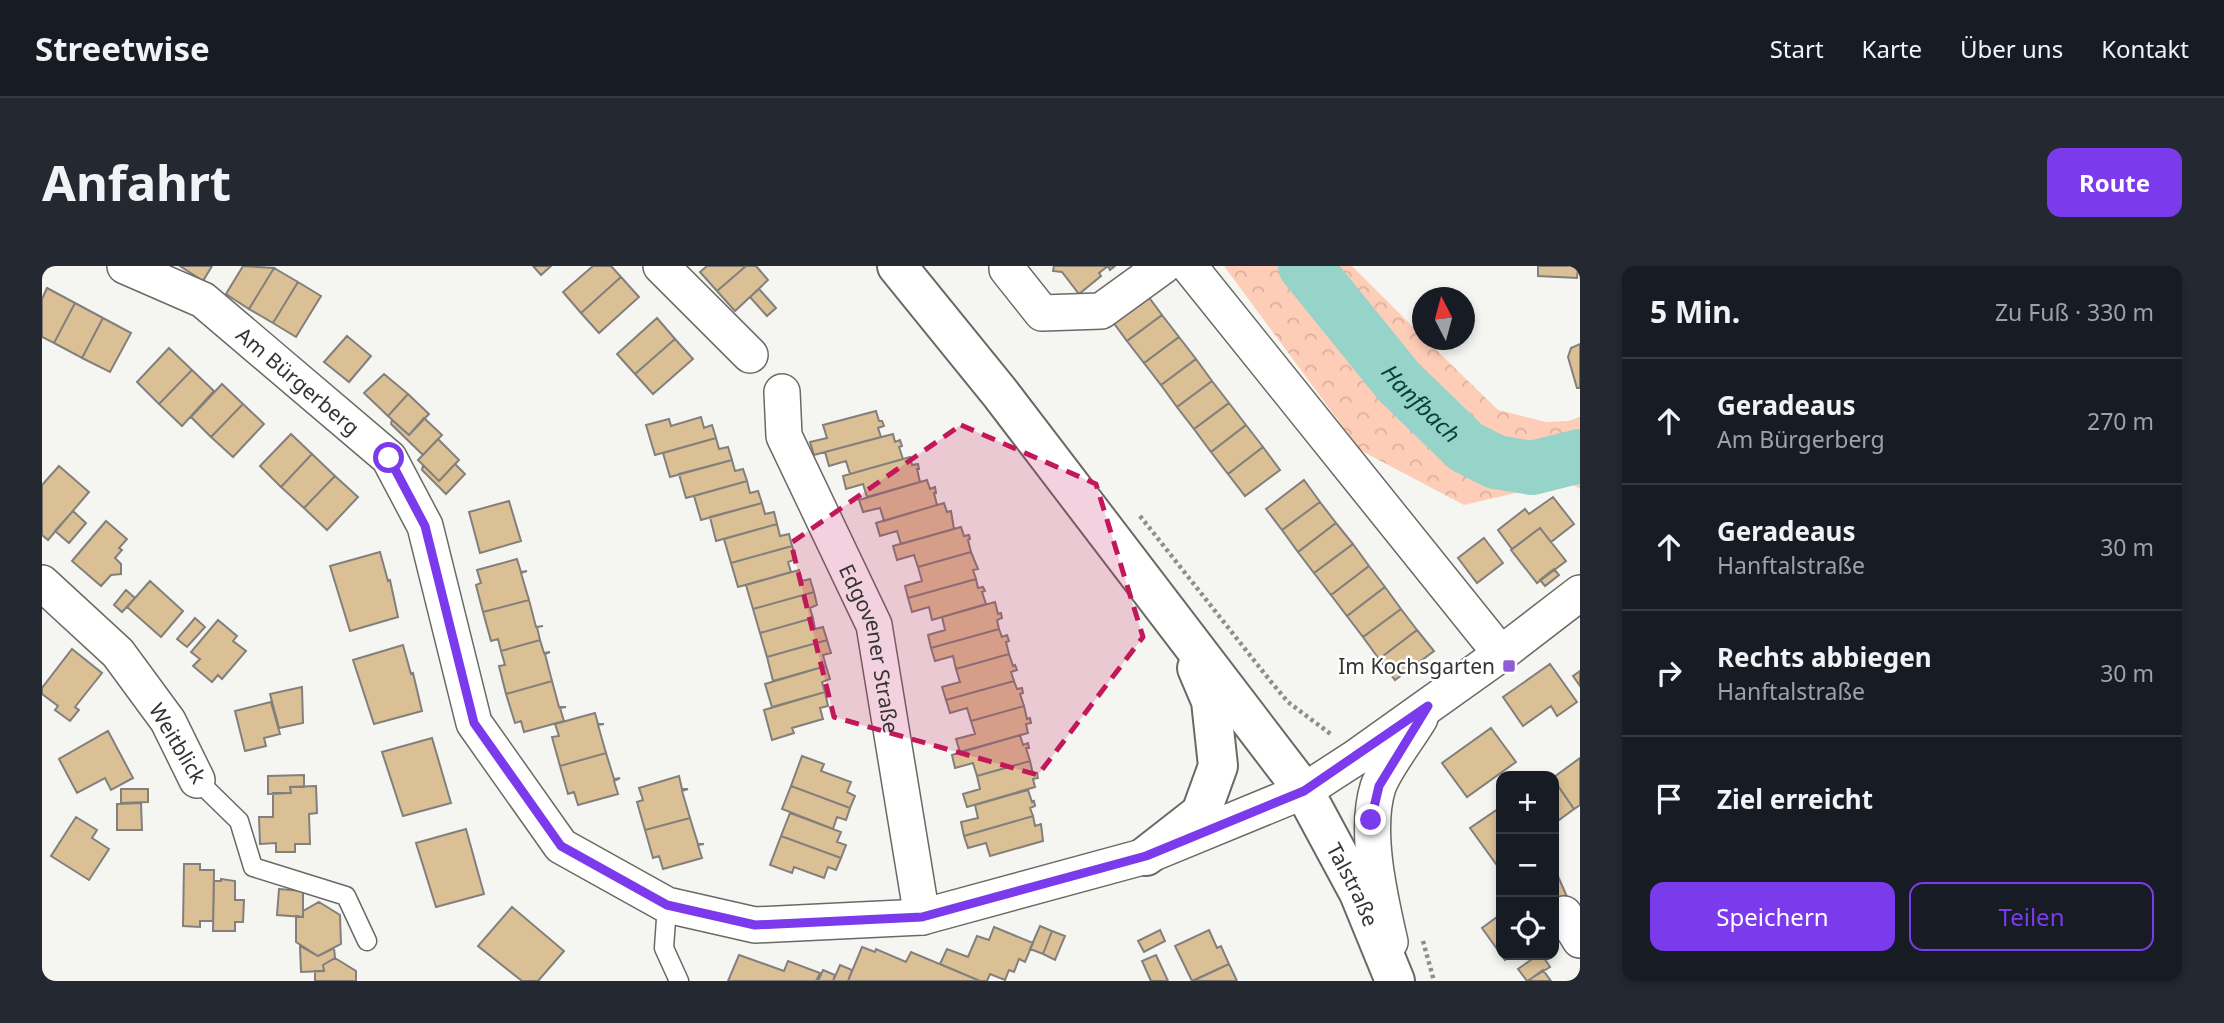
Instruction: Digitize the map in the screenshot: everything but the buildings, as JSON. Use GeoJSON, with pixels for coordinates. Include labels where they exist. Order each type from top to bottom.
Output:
{"type":"FeatureCollection","features":[{"type":"Feature","properties":{"kind":"main road"},"geometry":{"type":"LineString","coordinates":[[897,266],[1000,393],[1179,627]]}},
{"type":"Feature","properties":{"kind":"main road","name":"Talstraße"},"geometry":{"type":"LineString","coordinates":[[1179,627],[1304,791],[1359,893],[1397,981]]}},
{"type":"Feature","properties":{"kind":"main road","name":"Am Bürgerberg"},"geometry":{"type":"LineString","coordinates":[[1146,856],[1201,813],[1218,766],[1211,701],[1179,627]]}},
{"type":"Feature","properties":{"kind":"street","name":"Am Bürgerberg"},"geometry":{"type":"LineString","coordinates":[[125,266],[202,300],[389,458],[425,526],[474,723],[561,846],[667,905],[755,925],[922,917],[1146,856],[1304,791],[1501,654],[1580,593]]}},
{"type":"Feature","properties":{"kind":"street"},"geometry":{"type":"LineString","coordinates":[[661,266],[750,355]]}},
{"type":"Feature","properties":{"kind":"street"},"geometry":{"type":"LineString","coordinates":[[1007,266],[1042,313],[1101,312],[1163,266]]}},
{"type":"Feature","properties":{"kind":"street"},"geometry":{"type":"LineString","coordinates":[[1189,266],[1501,654]]}},
{"type":"Feature","properties":{"kind":"street","name":"Edgovener Straße"},"geometry":{"type":"LineString","coordinates":[[782,392],[784,436],[874,625],[922,917]]}},
{"type":"Feature","properties":{"kind":"street","name":"Weitblick"},"geometry":{"type":"LineString","coordinates":[[42,583],[118,653],[168,721],[197,780]]}},
{"type":"Feature","properties":{"kind":"street"},"geometry":{"type":"LineString","coordinates":[[1397,981],[1382,903],[1371,820],[1379,786],[1428,706]]}},
{"type":"Feature","properties":{"kind":"lane","name":"Weitblick"},"geometry":{"type":"LineString","coordinates":[[197,780],[239,821],[253,867],[346,896],[367,941]]}},
{"type":"Feature","properties":{"kind":"lane"},"geometry":{"type":"LineString","coordinates":[[667,905],[664,948],[679,981]]}},
{"type":"Feature","properties":{"kind":"highlighted area"},"geometry":{"type":"Polygon","coordinates":[[[961,425],[1096,484],[1143,637],[1038,775],[834,717],[791,543],[961,425]]]}},
{"type":"Feature","properties":{"kind":"green space"},"geometry":{"type":"Polygon","coordinates":[[[1224,266],[1352,266],[1412,326],[1412,350],[1436,350],[1498,410],[1546,422],[1568,421],[1580,417],[1580,489],[1567,481],[1464,505],[1360,450],[1224,266]]]}},
{"type":"Feature","properties":{"kind":"waterway","name":"Hanfbach"},"geometry":{"type":"LineString","coordinates":[[1305,266],[1399,382],[1466,447],[1496,462],[1532,468],[1580,456]]}},
{"type":"Feature","properties":{"kind":"place","name":"Im Kochsgarten"},"geometry":{"type":"Point","coordinates":[1509,666]}},
{"type":"Feature","properties":{"kind":"route"},"geometry":{"type":"LineString","coordinates":[[389,458],[425,526],[474,723],[561,846],[667,905],[755,925],[922,917],[1146,856],[1304,791],[1428,706],[1379,786],[1371,820]]}}]}
